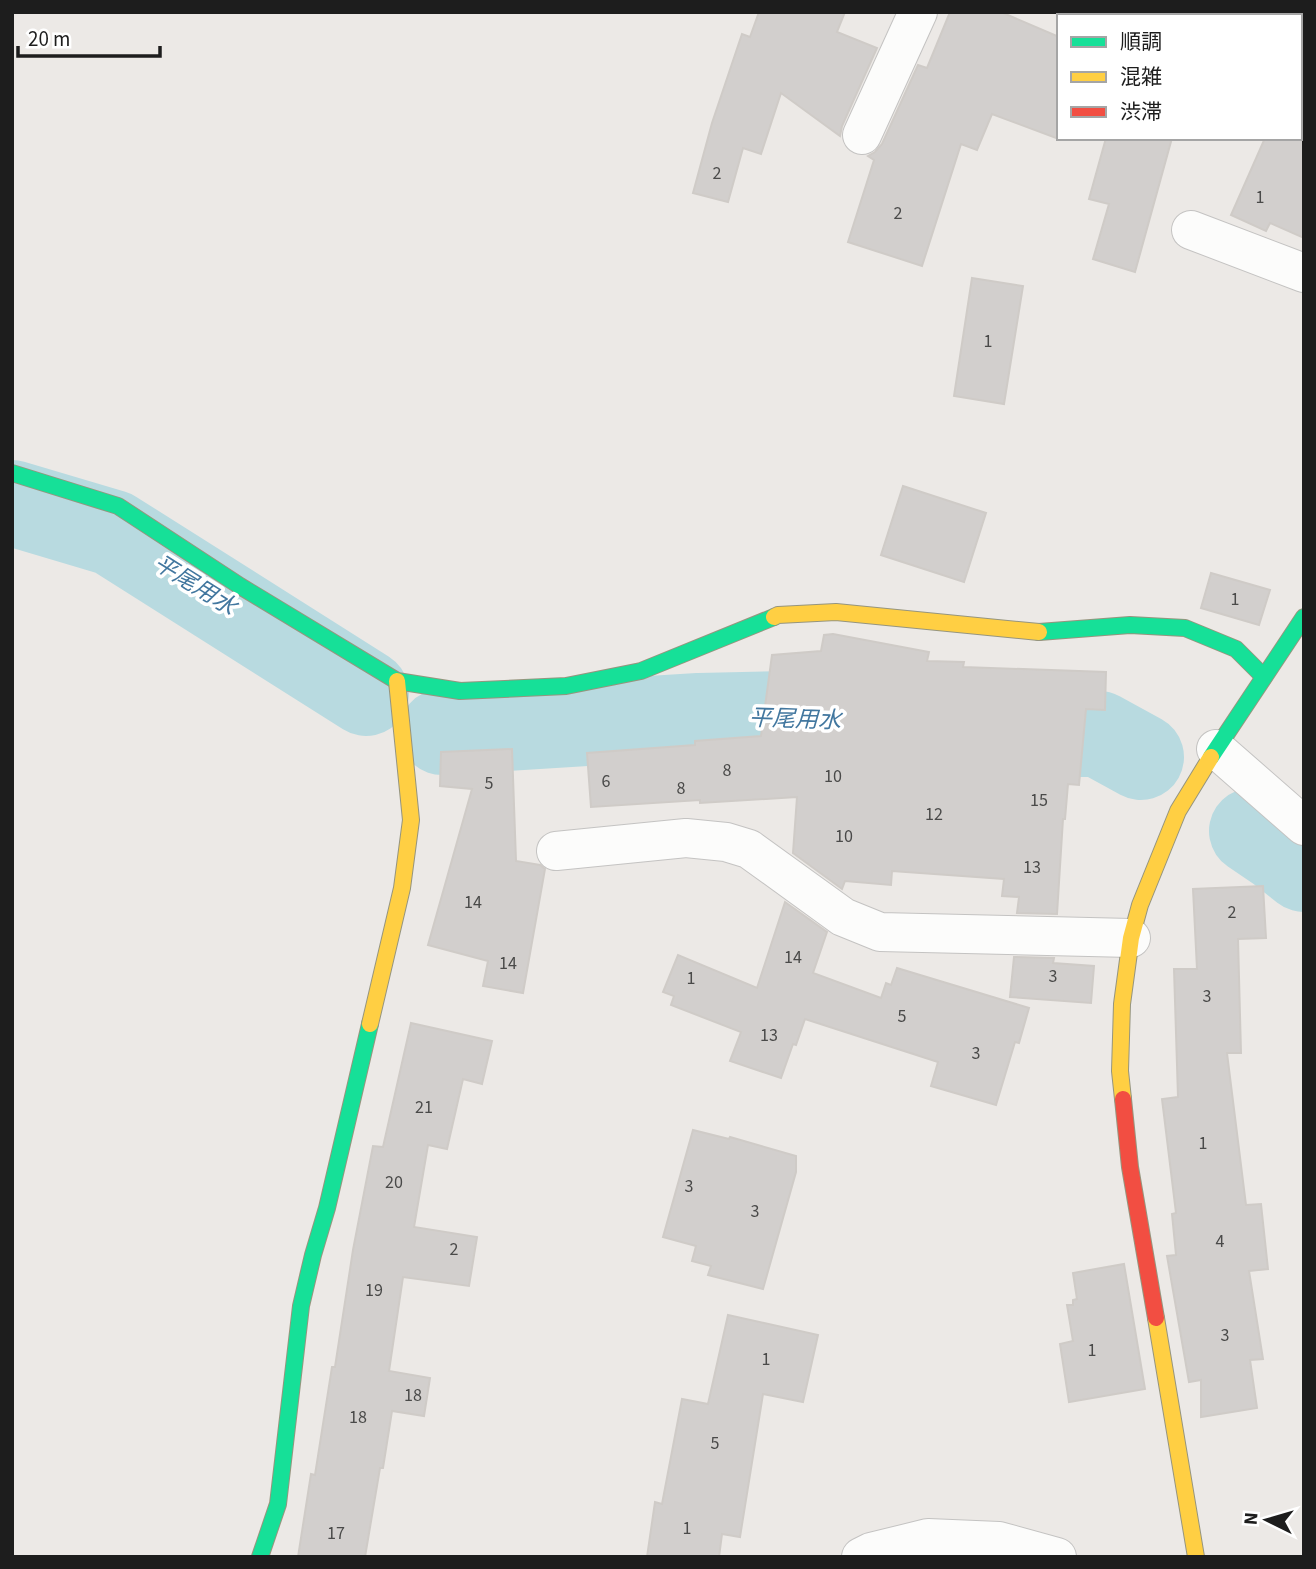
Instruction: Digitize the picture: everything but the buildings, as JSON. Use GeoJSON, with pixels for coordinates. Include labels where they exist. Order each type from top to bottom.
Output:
{"type":"FeatureCollection","features":[{"type":"Feature","properties":{"kind":"street"},"geometry":{"type":"LineString","coordinates":[[862,135],[918,12]]}},
{"type":"Feature","properties":{"kind":"street"},"geometry":{"type":"LineString","coordinates":[[1191,230],[1304,273]]}},
{"type":"Feature","properties":{"kind":"street"},"geometry":{"type":"LineString","coordinates":[[12,473],[118,506],[240,586],[397,681],[460,691],[566,686],[641,671],[778,615],[836,612],[1033,634],[1130,625],[1185,628],[1236,649],[1264,677]]}},
{"type":"Feature","properties":{"kind":"street"},"geometry":{"type":"LineString","coordinates":[[1196,1557],[1130,1167],[1120,1071],[1122,1004],[1131,938],[1140,905],[1178,811],[1304,617]]}},
{"type":"Feature","properties":{"kind":"street"},"geometry":{"type":"LineString","coordinates":[[260,1557],[278,1504],[301,1306],[327,1208],[402,888],[411,820],[397,681]]}},
{"type":"Feature","properties":{"kind":"street"},"geometry":{"type":"LineString","coordinates":[[1216,749],[1304,826]]}},
{"type":"Feature","properties":{"kind":"street"},"geometry":{"type":"LineString","coordinates":[[556,851],[686,838],[726,842],[749,849],[843,917],[880,932],[1131,938]]}},
{"type":"Feature","properties":{"kind":"street"},"geometry":{"type":"LineString","coordinates":[[861,1557],[928,1538],[999,1541],[1057,1557]]}},
{"type":"Feature","properties":{"kind":"waterway","name":"平尾用水"},"geometry":{"type":"LineString","coordinates":[[12,503],[113,533],[366,693]]}},
{"type":"Feature","properties":{"kind":"waterway","name":"平尾用水"},"geometry":{"type":"LineString","coordinates":[[442,732],[699,716],[790,714],[967,734],[1099,734],[1141,757]]}},
{"type":"Feature","properties":{"kind":"waterway","name":"平尾用水"},"geometry":{"type":"LineString","coordinates":[[1252,831],[1304,869]]}},
{"type":"Feature","properties":{"kind":"traffic: fast"},"geometry":{"type":"LineString","coordinates":[[12,473],[118,506],[240,586],[397,681],[460,691],[566,686],[641,671],[774,617]]}},
{"type":"Feature","properties":{"kind":"traffic: fast"},"geometry":{"type":"LineString","coordinates":[[1211,757],[1304,617]]}},
{"type":"Feature","properties":{"kind":"traffic: fast"},"geometry":{"type":"LineString","coordinates":[[1039,632],[1130,625],[1185,628],[1236,649],[1264,677]]}},
{"type":"Feature","properties":{"kind":"traffic: fast"},"geometry":{"type":"LineString","coordinates":[[260,1557],[278,1504],[301,1306],[370,1024]]}},
{"type":"Feature","properties":{"kind":"traffic: slow"},"geometry":{"type":"LineString","coordinates":[[774,617],[836,612],[1039,632]]}},
{"type":"Feature","properties":{"kind":"traffic: slow"},"geometry":{"type":"LineString","coordinates":[[370,1024],[402,888],[411,820],[397,681]]}},
{"type":"Feature","properties":{"kind":"traffic: slow"},"geometry":{"type":"LineString","coordinates":[[1123,1099],[1120,1071],[1122,1004],[1131,938],[1140,905],[1178,811],[1211,757]]}},
{"type":"Feature","properties":{"kind":"traffic: slow"},"geometry":{"type":"LineString","coordinates":[[1156,1318],[1196,1557]]}},
{"type":"Feature","properties":{"kind":"traffic: jam"},"geometry":{"type":"LineString","coordinates":[[1123,1099],[1130,1167],[1156,1318]]}}]}
